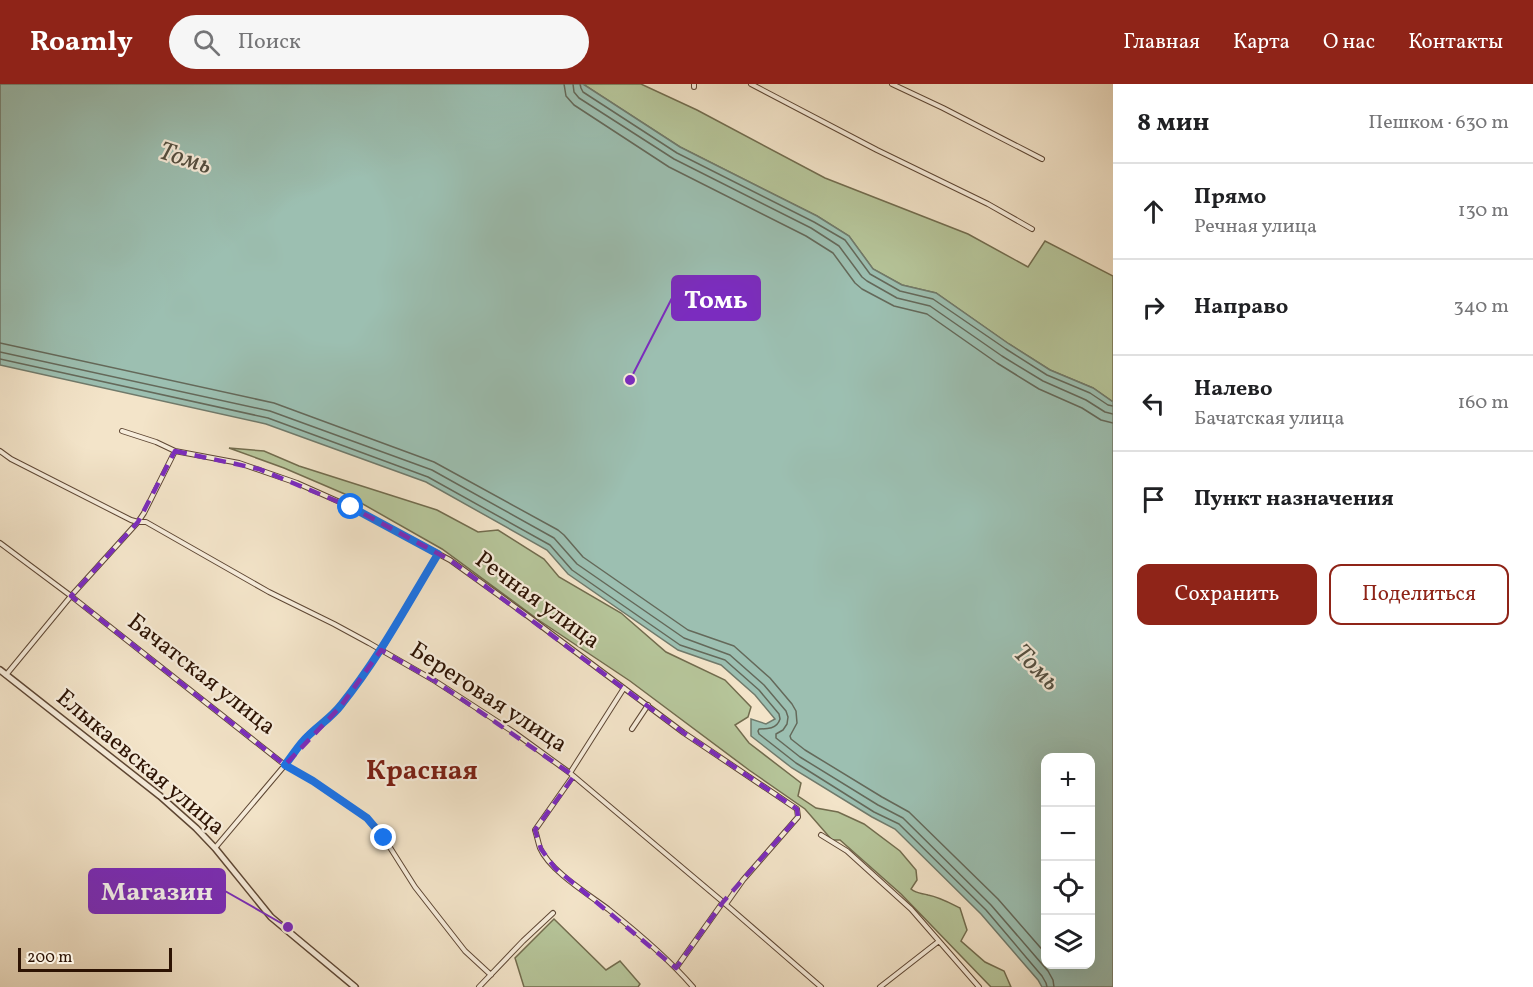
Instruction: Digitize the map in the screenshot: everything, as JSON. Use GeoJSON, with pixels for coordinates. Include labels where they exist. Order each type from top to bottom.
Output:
{"type":"FeatureCollection","features":[{"type":"Feature","properties":{"kind":"street"},"geometry":{"type":"LineString","coordinates":[[752,84],[877,150],[988,204],[1032,229]]}},
{"type":"Feature","properties":{"kind":"street"},"geometry":{"type":"LineString","coordinates":[[892,84],[1042,159]]}},
{"type":"Feature","properties":{"kind":"street","name":"Речная улица"},"geometry":{"type":"LineString","coordinates":[[122,431],[175,451],[239,463],[297,483],[351,507],[438,554],[458,566],[684,733],[797,809],[798,817],[724,903]]}},
{"type":"Feature","properties":{"kind":"street","name":"Береговая улица"},"geometry":{"type":"LineString","coordinates":[[0,451],[11,459],[138,522],[146,522],[269,592],[334,624],[455,694],[515,733],[572,775],[821,987]]}},
{"type":"Feature","properties":{"kind":"street"},"geometry":{"type":"LineString","coordinates":[[6,675],[71,596],[138,522],[175,451]]}},
{"type":"Feature","properties":{"kind":"street","name":"Бачатская улица"},"geometry":{"type":"LineString","coordinates":[[0,543],[71,596],[285,765],[367,818],[384,838],[429,906],[465,951],[491,975]]}},
{"type":"Feature","properties":{"kind":"street"},"geometry":{"type":"LineString","coordinates":[[215,848],[307,736],[340,706],[381,650],[438,554]]}},
{"type":"Feature","properties":{"kind":"street","name":"Елыкаевская улица"},"geometry":{"type":"LineString","coordinates":[[0,670],[160,796],[196,828],[271,917],[355,987]]}},
{"type":"Feature","properties":{"kind":"street"},"geometry":{"type":"LineString","coordinates":[[624,688],[572,775],[535,830],[541,849],[555,868],[608,909],[676,968],[693,987]]}},
{"type":"Feature","properties":{"kind":"street"},"geometry":{"type":"LineString","coordinates":[[632,729],[648,705]]}},
{"type":"Feature","properties":{"kind":"street"},"geometry":{"type":"LineString","coordinates":[[821,835],[847,851],[910,909],[979,987]]}},
{"type":"Feature","properties":{"kind":"street"},"geometry":{"type":"LineString","coordinates":[[676,968],[724,903]]}},
{"type":"Feature","properties":{"kind":"street"},"geometry":{"type":"LineString","coordinates":[[479,987],[523,941],[554,913]]}},
{"type":"Feature","properties":{"kind":"street"},"geometry":{"type":"LineString","coordinates":[[880,987],[939,941]]}},
{"type":"Feature","properties":{"kind":"highlighted area"},"geometry":{"type":"Polygon","coordinates":[[[175,451],[259,469],[351,507],[450,560],[684,733],[797,809],[798,817],[723,902],[676,968],[555,868],[541,849],[535,830],[574,776],[435,681],[381,650],[341,706],[285,765],[71,596],[138,522],[175,451]]]}},
{"type":"Feature","properties":{"kind":"shaded area"},"geometry":{"type":"Polygon","coordinates":[[[583,84],[641,84],[697,110],[825,178],[968,234],[1028,267],[1045,241],[1113,276],[1113,402],[1093,388],[1050,370],[936,293],[902,285],[873,269],[849,236],[817,216],[680,147],[583,84]]]}},
{"type":"Feature","properties":{"kind":"shaded area"},"geometry":{"type":"Polygon","coordinates":[[[229,448],[264,451],[299,466],[437,510],[478,532],[498,530],[544,559],[559,577],[621,613],[666,652],[725,680],[751,707],[748,717],[735,725],[749,743],[801,783],[798,796],[816,808],[838,812],[864,824],[900,851],[916,870],[917,880],[911,889],[960,908],[967,930],[961,941],[985,962],[1004,971],[1011,987],[991,987],[901,894],[840,840],[832,840],[805,809],[630,681],[540,621],[442,549],[347,495],[229,448]]]}},
{"type":"Feature","properties":{"kind":"shaded area"},"geometry":{"type":"Polygon","coordinates":[[[554,919],[606,970],[620,961],[640,984],[638,987],[524,987],[515,958],[554,919]]]}},
{"type":"Feature","properties":{"kind":"water"},"geometry":{"type":"Polygon","coordinates":[[[0,84],[583,84],[680,147],[817,216],[849,236],[873,269],[902,285],[936,293],[1050,370],[1093,388],[1113,402],[1113,987],[1042,987],[981,914],[895,829],[792,768],[751,736],[751,719],[766,724],[775,719],[755,695],[721,665],[678,650],[568,574],[547,550],[426,482],[266,424],[0,365],[0,84]]]}},
{"type":"Feature","properties":{"kind":"place","name":"Томь"},"geometry":{"type":"Point","coordinates":[630,380]}},
{"type":"Feature","properties":{"kind":"place","name":"Магазин"},"geometry":{"type":"Point","coordinates":[288,927]}},
{"type":"Feature","properties":{"kind":"district","name":"Красная"},"geometry":{"type":"Point","coordinates":[422,772]}},
{"type":"Feature","properties":{"kind":"route"},"geometry":{"type":"LineString","coordinates":[[351,507],[438,554],[381,650],[351,692],[328,719],[307,736],[285,765],[367,818],[384,838]]}}]}
